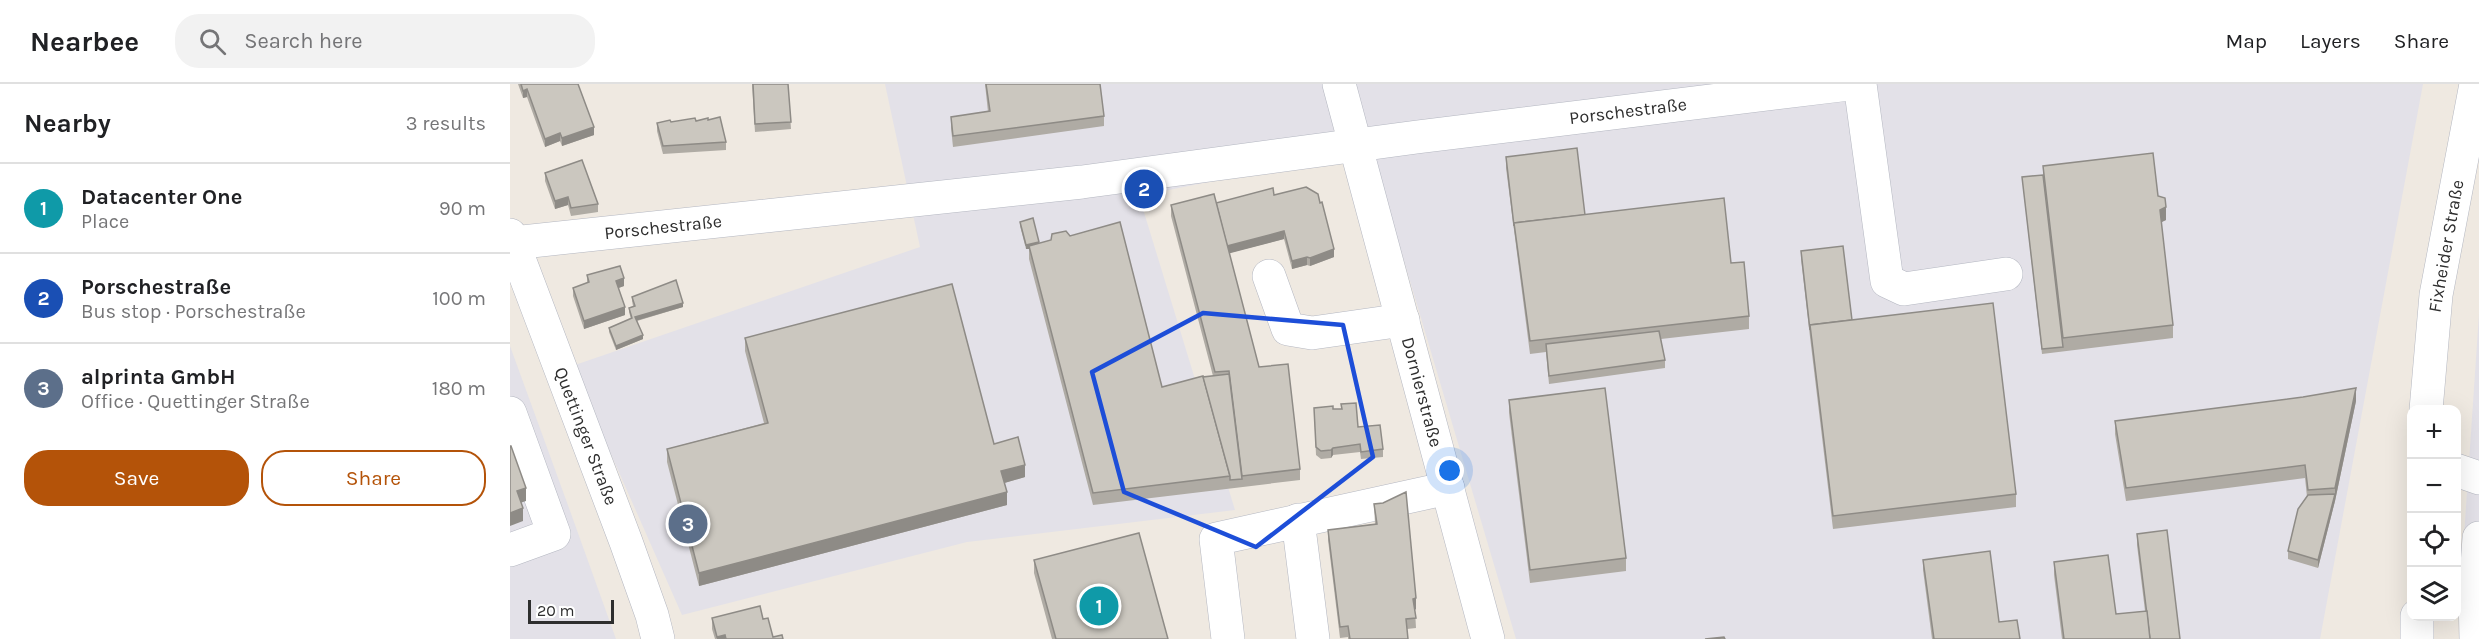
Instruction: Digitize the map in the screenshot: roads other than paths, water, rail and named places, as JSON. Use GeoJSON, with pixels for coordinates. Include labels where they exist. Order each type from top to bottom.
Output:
{"type":"FeatureCollection","features":[{"type":"Feature","properties":{"kind":"street","name":"Dornierstraße"},"geometry":{"type":"LineString","coordinates":[[1339,84],[1488,639]]}},
{"type":"Feature","properties":{"kind":"street","name":"Porschestraße"},"geometry":{"type":"LineString","coordinates":[[511,239],[1082,182],[1356,145],[1665,95],[1846,84]]}},
{"type":"Feature","properties":{"kind":"street"},"geometry":{"type":"LineString","coordinates":[[1860,84],[1887,281],[1904,289],[2006,274]]}},
{"type":"Feature","properties":{"kind":"street","name":"Fixheider Straße"},"geometry":{"type":"LineString","coordinates":[[2426,405],[2436,296],[2476,84]]}},
{"type":"Feature","properties":{"kind":"street","name":"Quettinger Straße"},"geometry":{"type":"LineString","coordinates":[[511,239],[626,542],[652,615],[658,639]]}},
{"type":"Feature","properties":{"kind":"street"},"geometry":{"type":"LineString","coordinates":[[1269,276],[1288,329],[1312,333],[1402,320]]}},
{"type":"Feature","properties":{"kind":"street"},"geometry":{"type":"LineString","coordinates":[[510,412],[554,534],[510,550]]}},
{"type":"Feature","properties":{"kind":"street"},"geometry":{"type":"LineString","coordinates":[[2461,471],[2479,478]]}},
{"type":"Feature","properties":{"kind":"street"},"geometry":{"type":"LineString","coordinates":[[1227,639],[1215,538],[1448,488]]}},
{"type":"Feature","properties":{"kind":"street"},"geometry":{"type":"LineString","coordinates":[[1298,520],[1313,639]]}},
{"type":"Feature","properties":{"kind":"street"},"geometry":{"type":"LineString","coordinates":[[2476,639],[2479,554]]}},
{"type":"Feature","properties":{"kind":"street"},"geometry":{"type":"LineString","coordinates":[[2417,621],[2417,639]]}},
{"type":"Feature","properties":{"kind":"place","name":"Porschestraße"},"geometry":{"type":"Point","coordinates":[1144,189]}},
{"type":"Feature","properties":{"kind":"place","name":"alprinta GmbH"},"geometry":{"type":"Point","coordinates":[688,524]}},
{"type":"Feature","properties":{"kind":"place","name":"Datacenter One"},"geometry":{"type":"Point","coordinates":[1099,606]}}]}
